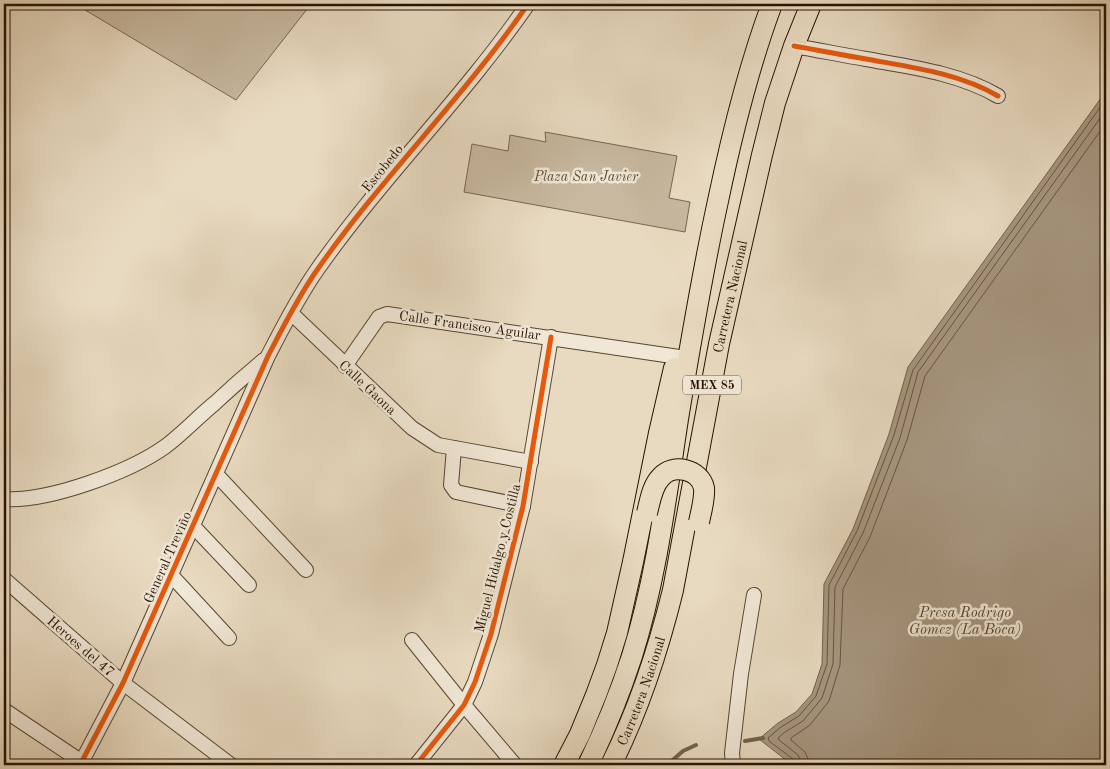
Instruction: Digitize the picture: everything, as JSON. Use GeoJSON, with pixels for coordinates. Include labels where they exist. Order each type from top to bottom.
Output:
{"type":"FeatureCollection","features":[{"type":"Feature","properties":{"kind":"highway","name":"Carretera Nacional"},"geometry":{"type":"LineString","coordinates":[[588,765],[622,686],[633,654],[643,613],[657,551],[691,338],[729,148],[745,86],[772,4]]}},
{"type":"Feature","properties":{"kind":"highway","name":"Carretera Nacional"},"geometry":{"type":"LineString","coordinates":[[611,765],[638,706],[667,616],[719,344],[773,111],[794,46],[811,4]]}},
{"type":"Feature","properties":{"kind":"highway","name":"MEX 85"},"geometry":{"type":"LineString","coordinates":[[564,765],[580,734],[607,665],[633,562],[673,371],[691,338]]}},
{"type":"Feature","properties":{"kind":"highway"},"geometry":{"type":"LineString","coordinates":[[572,765],[599,704],[621,645],[637,578],[647,513],[654,490],[661,476],[666,472],[672,470],[690,472],[699,477],[704,488],[704,494],[683,608],[672,649],[625,765]]}},
{"type":"Feature","properties":{"kind":"street","name":"Escobedo"},"geometry":{"type":"LineString","coordinates":[[268,356],[315,272],[343,234],[470,80],[528,4]]}},
{"type":"Feature","properties":{"kind":"street"},"geometry":{"type":"LineString","coordinates":[[794,46],[926,70],[973,84],[998,96]]}},
{"type":"Feature","properties":{"kind":"street","name":"Calle Gaona"},"geometry":{"type":"LineString","coordinates":[[291,312],[345,366],[412,428],[438,445],[531,462]]}},
{"type":"Feature","properties":{"kind":"street","name":"Calle Francisco Aguilar"},"geometry":{"type":"LineString","coordinates":[[345,366],[379,317],[387,314],[679,357]]}},
{"type":"Feature","properties":{"kind":"street","name":"Miguel Hidalgo y Costilla"},"geometry":{"type":"LineString","coordinates":[[416,765],[464,705],[481,667],[523,506],[551,337]]}},
{"type":"Feature","properties":{"kind":"street"},"geometry":{"type":"LineString","coordinates":[[4,499],[38,497],[84,485],[142,460],[164,447],[185,430],[268,356]]}},
{"type":"Feature","properties":{"kind":"street","name":"General Treviño"},"geometry":{"type":"LineString","coordinates":[[81,764],[123,683],[268,356]]}},
{"type":"Feature","properties":{"kind":"street"},"geometry":{"type":"LineString","coordinates":[[454,448],[451,485],[456,492],[523,506]]}},
{"type":"Feature","properties":{"kind":"street"},"geometry":{"type":"LineString","coordinates":[[216,474],[306,570]]}},
{"type":"Feature","properties":{"kind":"street"},"geometry":{"type":"LineString","coordinates":[[193,526],[248,585]]}},
{"type":"Feature","properties":{"kind":"street"},"geometry":{"type":"LineString","coordinates":[[171,575],[229,638]]}},
{"type":"Feature","properties":{"kind":"street","name":"Heroes del 47"},"geometry":{"type":"LineString","coordinates":[[4,578],[123,683],[231,765]]}},
{"type":"Feature","properties":{"kind":"street"},"geometry":{"type":"LineString","coordinates":[[733,765],[732,753],[741,674],[754,595]]}},
{"type":"Feature","properties":{"kind":"street"},"geometry":{"type":"LineString","coordinates":[[412,640],[515,765]]}},
{"type":"Feature","properties":{"kind":"street"},"geometry":{"type":"LineString","coordinates":[[4,710],[81,764]]}},
{"type":"Feature","properties":{"kind":"green space"},"geometry":{"type":"Polygon","coordinates":[[[75,4],[311,4],[236,100],[75,4]]]}},
{"type":"Feature","properties":{"kind":"green space","name":"Plaza San Javier"},"geometry":{"type":"Polygon","coordinates":[[[545,132],[677,156],[669,198],[690,202],[685,232],[464,192],[472,144],[508,151],[510,135],[546,142],[545,132]]]}},
{"type":"Feature","properties":{"kind":"water","name":"Presa Rodrigo Gomez (La Boca)"},"geometry":{"type":"Polygon","coordinates":[[[1106,91],[1106,765],[791,764],[759,739],[778,723],[796,712],[812,694],[822,664],[824,584],[853,529],[889,434],[908,367],[1106,91]]]}},
{"type":"Feature","properties":{"kind":"waterway"},"geometry":{"type":"LineString","coordinates":[[745,741],[763,738]]}},
{"type":"Feature","properties":{"kind":"waterway"},"geometry":{"type":"LineString","coordinates":[[667,765],[683,751],[696,745]]}},
{"type":"Feature","properties":{"kind":"cycle path"},"geometry":{"type":"LineString","coordinates":[[80,765],[123,683],[268,356],[297,301],[317,270],[368,202],[477,72],[528,4]]}},
{"type":"Feature","properties":{"kind":"cycle path"},"geometry":{"type":"LineString","coordinates":[[794,46],[951,76],[998,96]]}},
{"type":"Feature","properties":{"kind":"cycle path"},"geometry":{"type":"LineString","coordinates":[[416,765],[464,705],[475,682],[491,634],[523,506],[551,337]]}}]}
